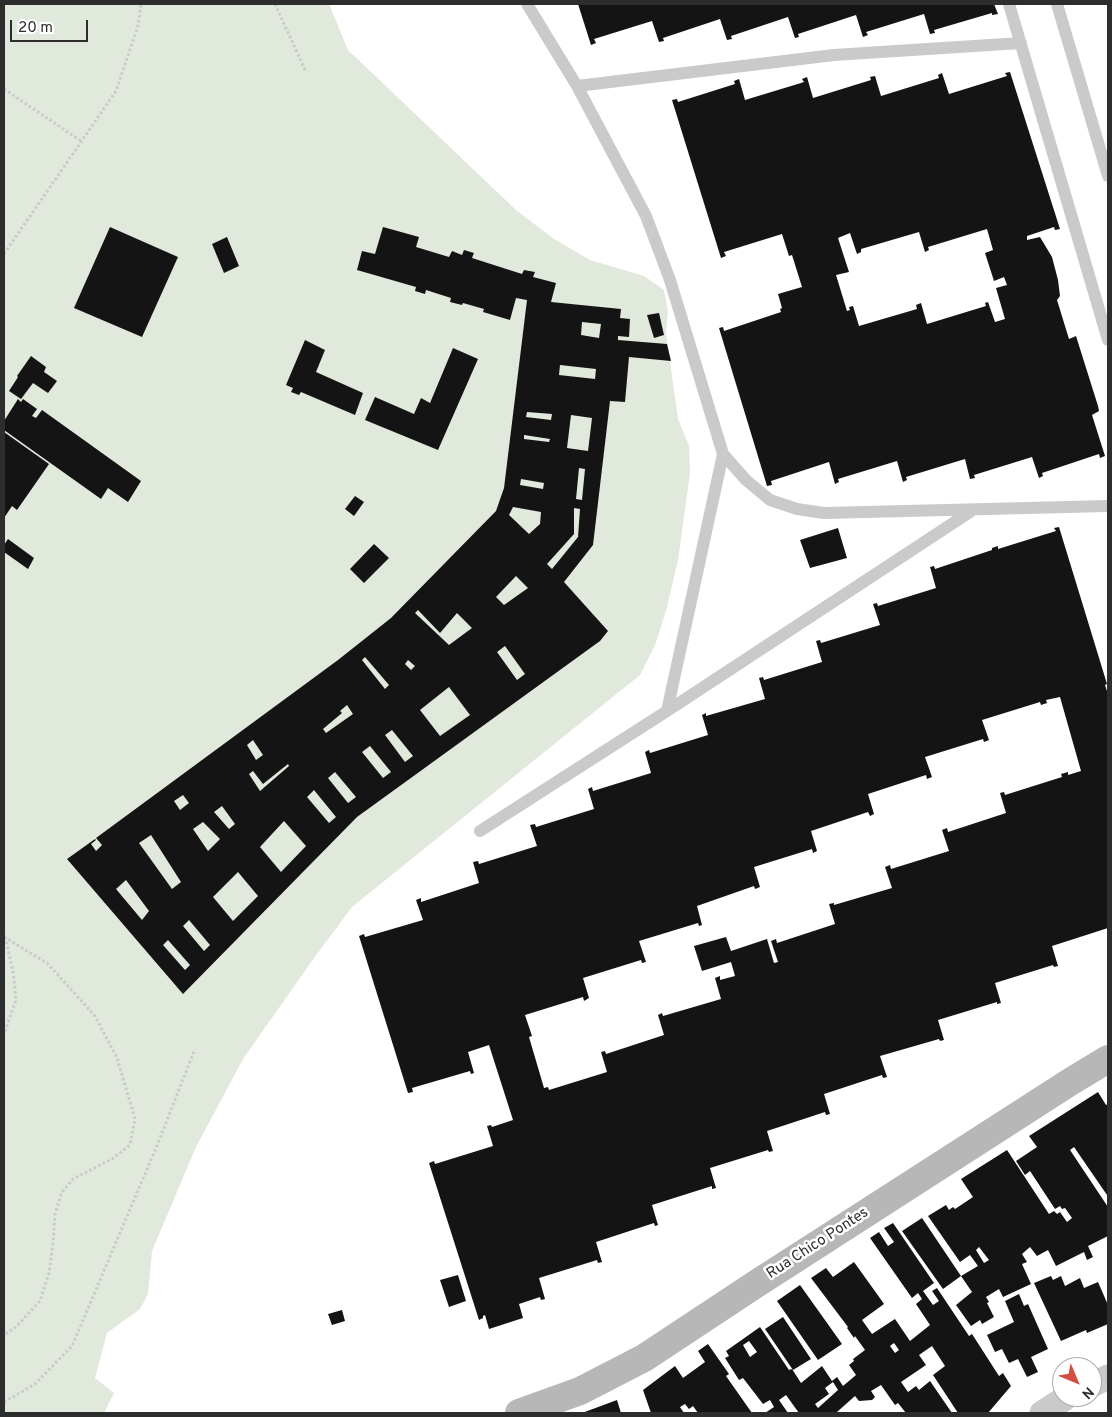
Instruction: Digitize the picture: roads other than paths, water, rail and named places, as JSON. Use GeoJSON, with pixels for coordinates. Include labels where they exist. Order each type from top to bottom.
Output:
{"type":"FeatureCollection","features":[{"type":"Feature","properties":{"kind":"main road","name":"Rua Chico Pontes"},"geometry":{"type":"LineString","coordinates":[[519,1413],[580,1391],[644,1358],[764,1278],[1108,1059]]}},
{"type":"Feature","properties":{"kind":"lane"},"geometry":{"type":"LineString","coordinates":[[527,4],[576,86],[646,216],[670,280],[723,454],[746,480],[770,500],[797,509],[824,513],[1108,506]]}},
{"type":"Feature","properties":{"kind":"lane"},"geometry":{"type":"LineString","coordinates":[[1008,4],[1108,340]]}},
{"type":"Feature","properties":{"kind":"lane"},"geometry":{"type":"LineString","coordinates":[[1057,4],[1108,176]]}},
{"type":"Feature","properties":{"kind":"lane"},"geometry":{"type":"LineString","coordinates":[[576,86],[834,55],[1021,43]]}},
{"type":"Feature","properties":{"kind":"lane"},"geometry":{"type":"LineString","coordinates":[[667,712],[723,454]]}},
{"type":"Feature","properties":{"kind":"lane"},"geometry":{"type":"LineString","coordinates":[[480,831],[667,712],[973,510]]}}]}
